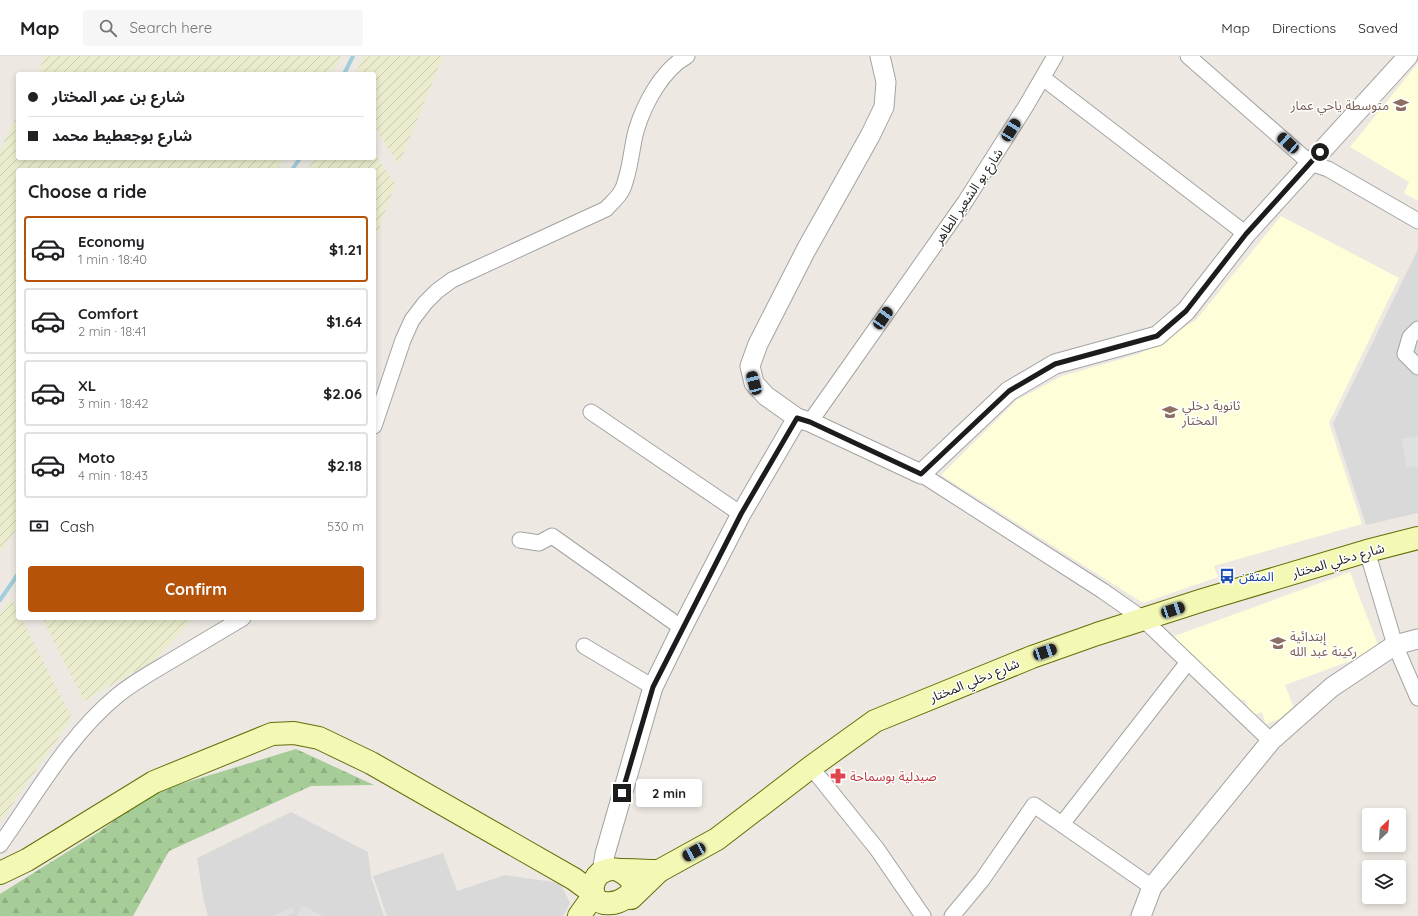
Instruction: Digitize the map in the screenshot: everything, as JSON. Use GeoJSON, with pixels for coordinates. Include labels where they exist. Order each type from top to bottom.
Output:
{"type":"FeatureCollection","features":[{"type":"Feature","properties":{"kind":"main road","name":"شارع دخلي المختار"},"geometry":{"type":"LineString","coordinates":[[624,903],[659,871],[717,839],[811,767],[875,721],[1032,657],[1143,619],[1418,538]]}},
{"type":"Feature","properties":{"kind":"main road"},"geometry":{"type":"LineString","coordinates":[[0,873],[27,860],[154,782],[272,734],[294,733],[318,738],[371,763],[574,879],[594,902],[598,902],[611,909],[624,903],[632,893],[632,883],[627,875],[608,865]]}},
{"type":"Feature","properties":{"kind":"main road"},"geometry":{"type":"LineString","coordinates":[[574,879],[608,865],[659,871]]}},
{"type":"Feature","properties":{"kind":"main road"},"geometry":{"type":"LineString","coordinates":[[579,916],[594,902],[594,882],[597,876],[608,865]]}},
{"type":"Feature","properties":{"kind":"street"},"geometry":{"type":"LineString","coordinates":[[376,420],[403,340],[412,320],[425,303],[437,291],[452,280],[606,209],[622,190],[630,167],[636,131],[647,104],[656,87],[666,74],[681,59],[687,56]]}},
{"type":"Feature","properties":{"kind":"street"},"geometry":{"type":"LineString","coordinates":[[880,56],[886,82],[884,107],[870,136],[806,250],[758,344],[750,366],[754,383],[766,396],[803,420],[921,474],[1103,591],[1143,619],[1271,740]]}},
{"type":"Feature","properties":{"kind":"street","name":"شارع بو الشعير الطاهر"},"geometry":{"type":"LineString","coordinates":[[803,420],[965,202],[1043,78],[1055,56]]}},
{"type":"Feature","properties":{"kind":"street"},"geometry":{"type":"LineString","coordinates":[[1188,56],[1310,162],[1328,169],[1418,221]]}},
{"type":"Feature","properties":{"kind":"street"},"geometry":{"type":"LineString","coordinates":[[921,474],[1009,391],[1055,364],[1157,336],[1186,311],[1246,234],[1408,56]]}},
{"type":"Feature","properties":{"kind":"street"},"geometry":{"type":"LineString","coordinates":[[1043,78],[1246,234]]}},
{"type":"Feature","properties":{"kind":"street"},"geometry":{"type":"LineString","coordinates":[[1418,329],[1410,337],[1405,354],[1418,367]]}},
{"type":"Feature","properties":{"kind":"street"},"geometry":{"type":"LineString","coordinates":[[591,412],[741,514]]}},
{"type":"Feature","properties":{"kind":"street"},"geometry":{"type":"LineString","coordinates":[[608,865],[653,687],[741,514],[803,420]]}},
{"type":"Feature","properties":{"kind":"street"},"geometry":{"type":"LineString","coordinates":[[520,540],[539,543],[552,536],[682,628]]}},
{"type":"Feature","properties":{"kind":"street"},"geometry":{"type":"LineString","coordinates":[[1367,552],[1395,646],[1418,698]]}},
{"type":"Feature","properties":{"kind":"street"},"geometry":{"type":"LineString","coordinates":[[0,845],[77,735],[118,694],[239,620]]}},
{"type":"Feature","properties":{"kind":"street"},"geometry":{"type":"LineString","coordinates":[[1141,916],[1152,887],[1271,740],[1332,687],[1395,646],[1418,639]]}},
{"type":"Feature","properties":{"kind":"street"},"geometry":{"type":"LineString","coordinates":[[584,646],[653,687]]}},
{"type":"Feature","properties":{"kind":"street"},"geometry":{"type":"LineString","coordinates":[[1062,824],[1188,662]]}},
{"type":"Feature","properties":{"kind":"street"},"geometry":{"type":"LineString","coordinates":[[811,767],[877,849],[923,916]]}},
{"type":"Feature","properties":{"kind":"street"},"geometry":{"type":"LineString","coordinates":[[952,916],[982,880],[1034,805],[1152,887]]}},
{"type":"Feature","properties":{"kind":"shaded area"},"geometry":{"type":"Polygon","coordinates":[[[45,56],[341,56],[333,72],[38,72],[45,56]]]}},
{"type":"Feature","properties":{"kind":"shaded area"},"geometry":{"type":"Polygon","coordinates":[[[364,56],[443,56],[399,164],[376,129],[376,72],[356,72],[364,56]]]}},
{"type":"Feature","properties":{"kind":"shaded area","name":"متوسطة ياحي عمار"},"geometry":{"type":"Polygon","coordinates":[[[1418,63],[1418,201],[1404,193],[1409,182],[1350,147],[1418,63]]]}},
{"type":"Feature","properties":{"kind":"shaded area"},"geometry":{"type":"Polygon","coordinates":[[[16,118],[16,160],[284,160],[278,168],[16,168],[16,530],[0,553],[0,150],[16,118]]]}},
{"type":"Feature","properties":{"kind":"shaded area"},"geometry":{"type":"Polygon","coordinates":[[[376,156],[395,184],[376,237],[376,168],[309,168],[313,160],[376,160],[376,156]]]}},
{"type":"Feature","properties":{"kind":"shaded area","name":"ثانوية دخلي المختار"},"geometry":{"type":"Polygon","coordinates":[[[1281,216],[1399,278],[1329,423],[1362,524],[1214,566],[1218,577],[1143,603],[941,475],[1017,400],[1062,376],[1139,354],[1196,320],[1281,216]]]}},
{"type":"Feature","properties":{"kind":"shaded area"},"geometry":{"type":"Polygon","coordinates":[[[1418,249],[1418,513],[1366,525],[1333,424],[1418,249]]]}},
{"type":"Feature","properties":{"kind":"shaded area"},"geometry":{"type":"Polygon","coordinates":[[[1418,436],[1418,466],[1407,468],[1401,439],[1418,436]]]}},
{"type":"Feature","properties":{"kind":"shaded area","name":"إبتدائية ركينة عبد الله"},"geometry":{"type":"Polygon","coordinates":[[[1350,572],[1380,650],[1285,685],[1296,713],[1266,724],[1262,712],[1251,716],[1245,700],[1232,699],[1172,637],[1350,572]]]}},
{"type":"Feature","properties":{"kind":"shaded area"},"geometry":{"type":"Polygon","coordinates":[[[11,598],[16,607],[16,620],[22,620],[72,718],[0,822],[0,613],[11,598]]]}},
{"type":"Feature","properties":{"kind":"shaded area"},"geometry":{"type":"Polygon","coordinates":[[[43,620],[191,620],[155,660],[84,701],[43,620]]]}},
{"type":"Feature","properties":{"kind":"shaded area"},"geometry":{"type":"Polygon","coordinates":[[[291,812],[368,852],[371,877],[384,916],[208,916],[204,902],[197,858],[291,812]]]}},
{"type":"Feature","properties":{"kind":"shaded area"},"geometry":{"type":"Polygon","coordinates":[[[443,853],[457,891],[505,875],[560,883],[570,903],[563,916],[387,916],[373,876],[443,853]]]}},
{"type":"Feature","properties":{"kind":"shaded area"},"geometry":{"type":"Polygon","coordinates":[[[302,906],[324,916],[297,916],[302,906]]]}},
{"type":"Feature","properties":{"kind":"shaded area"},"geometry":{"type":"Polygon","coordinates":[[[293,907],[295,912],[286,916],[273,916],[293,907]]]}},
{"type":"Feature","properties":{"kind":"green space"},"geometry":{"type":"Polygon","coordinates":[[[296,749],[374,785],[311,786],[169,851],[133,916],[0,916],[0,894],[99,832],[151,793],[296,749]]]}},
{"type":"Feature","properties":{"kind":"waterway"},"geometry":{"type":"LineString","coordinates":[[345,72],[353,56]]}},
{"type":"Feature","properties":{"kind":"waterway"},"geometry":{"type":"LineString","coordinates":[[293,168],[299,160]]}},
{"type":"Feature","properties":{"kind":"waterway"},"geometry":{"type":"LineString","coordinates":[[0,600],[16,577]]}},
{"type":"Feature","properties":{"kind":"place","name":"متوسطة ياحي عمار"},"geometry":{"type":"Point","coordinates":[1401,105]}},
{"type":"Feature","properties":{"kind":"place","name":"ثانوية دخلي المختار"},"geometry":{"type":"Point","coordinates":[1170,412]}},
{"type":"Feature","properties":{"kind":"place","name":"المتقن"},"geometry":{"type":"Point","coordinates":[1227,576]}},
{"type":"Feature","properties":{"kind":"place","name":"إبتدائية ركينة عبد الله"},"geometry":{"type":"Point","coordinates":[1278,643]}},
{"type":"Feature","properties":{"kind":"place","name":"صيدلية بوسماحة"},"geometry":{"type":"Point","coordinates":[838,776]}},
{"type":"Feature","properties":{"kind":"route"},"geometry":{"type":"LineString","coordinates":[[622,793],[653,687],[741,514],[797,418],[810,422],[921,474],[1009,391],[1055,364],[1157,336],[1186,311],[1246,234],[1320,152]]}}]}
